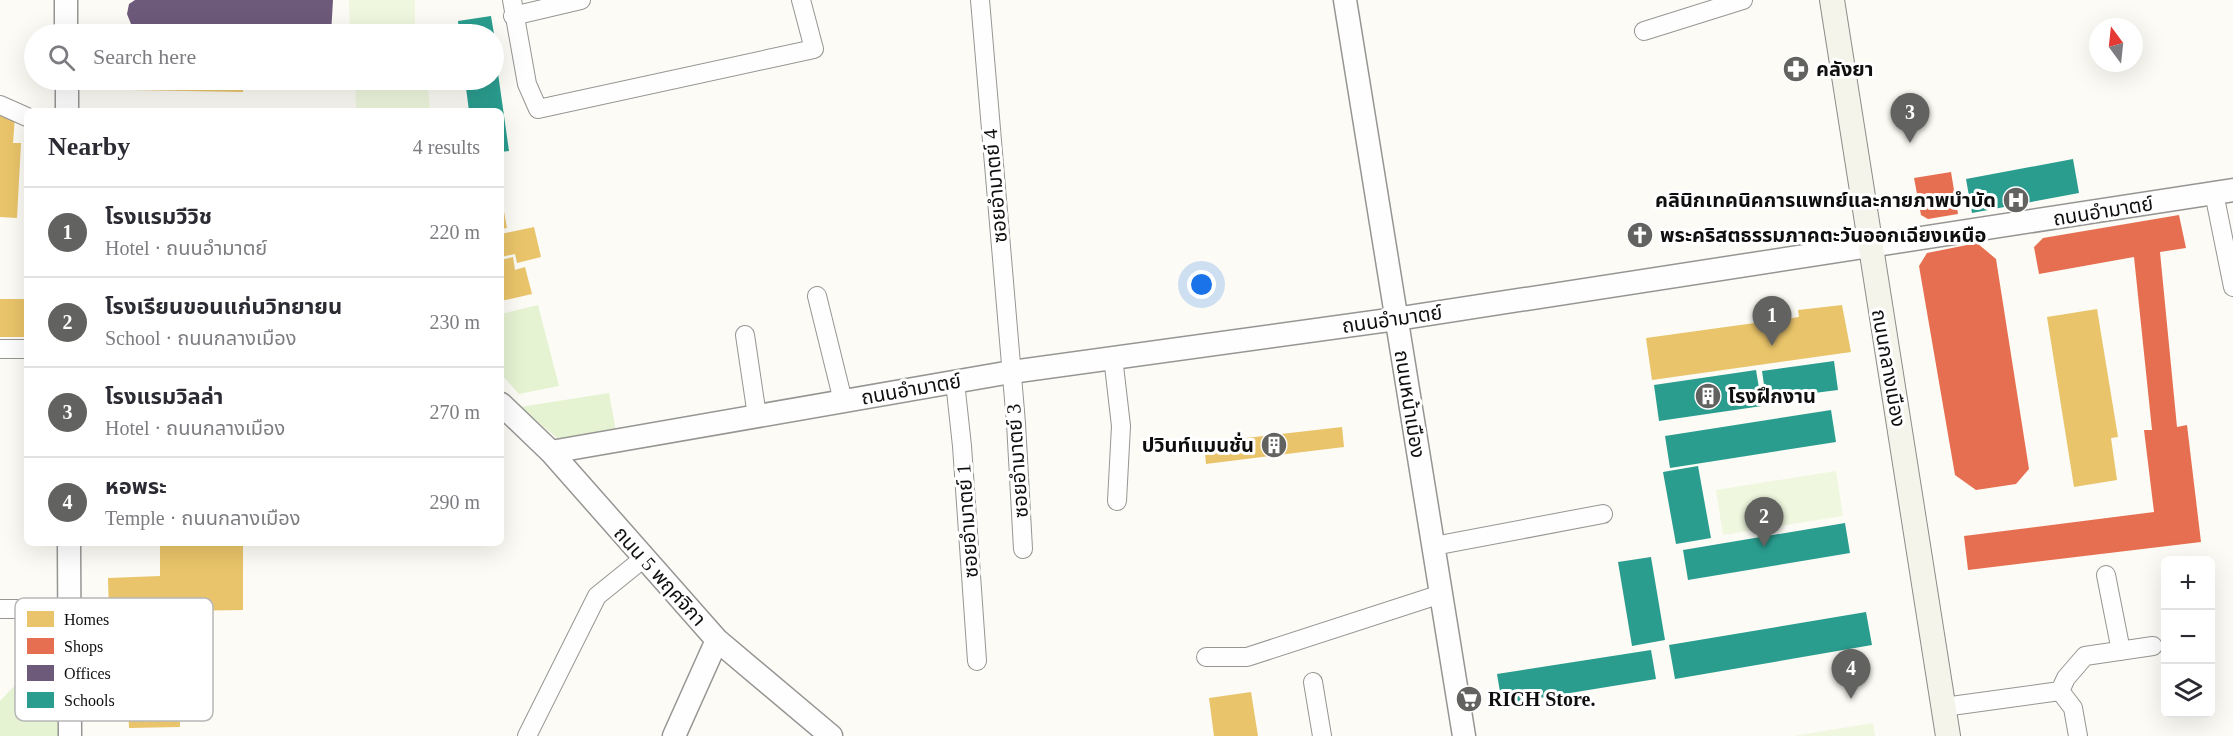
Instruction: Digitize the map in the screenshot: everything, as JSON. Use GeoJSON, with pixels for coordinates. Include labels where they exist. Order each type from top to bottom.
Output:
{"type":"FeatureCollection","features":[{"type":"Feature","properties":{"kind":"main road","name":"ถนนกลางเมือง"},"geometry":{"type":"LineString","coordinates":[[1832,0],[1948,736]]}},
{"type":"Feature","properties":{"kind":"street"},"geometry":{"type":"LineString","coordinates":[[66,0],[66,24]]}},
{"type":"Feature","properties":{"kind":"street"},"geometry":{"type":"LineString","coordinates":[[581,0],[513,8],[526,84],[538,109],[814,49],[801,0]]}},
{"type":"Feature","properties":{"kind":"street","name":"ซอยอำมาตย์ 4"},"geometry":{"type":"LineString","coordinates":[[980,0],[1011,372]]}},
{"type":"Feature","properties":{"kind":"street","name":"ถนนหน้าเมือง"},"geometry":{"type":"LineString","coordinates":[[1345,0],[1464,736]]}},
{"type":"Feature","properties":{"kind":"street"},"geometry":{"type":"LineString","coordinates":[[1644,32],[1743,0]]}},
{"type":"Feature","properties":{"kind":"street"},"geometry":{"type":"LineString","coordinates":[[67,90],[67,108]]}},
{"type":"Feature","properties":{"kind":"street"},"geometry":{"type":"LineString","coordinates":[[0,105],[24,116]]}},
{"type":"Feature","properties":{"kind":"street"},"geometry":{"type":"LineString","coordinates":[[2223,191],[2233,287]]}},
{"type":"Feature","properties":{"kind":"street","name":"ถนนอำมาตย์"},"geometry":{"type":"LineString","coordinates":[[551,452],[1011,372],[1396,319],[1869,245],[2013,226],[2223,191]]}},
{"type":"Feature","properties":{"kind":"street"},"geometry":{"type":"LineString","coordinates":[[817,296],[843,401]]}},
{"type":"Feature","properties":{"kind":"street"},"geometry":{"type":"LineString","coordinates":[[745,335],[757,416]]}},
{"type":"Feature","properties":{"kind":"street"},"geometry":{"type":"LineString","coordinates":[[0,348],[24,349]]}},
{"type":"Feature","properties":{"kind":"street"},"geometry":{"type":"LineString","coordinates":[[1113,357],[1121,426],[1117,501]]}},
{"type":"Feature","properties":{"kind":"street","name":"ซอยอำมาตย์ 3"},"geometry":{"type":"LineString","coordinates":[[1011,372],[1023,549]]}},
{"type":"Feature","properties":{"kind":"street","name":"ซอยอำมาตย์ 1"},"geometry":{"type":"LineString","coordinates":[[955,382],[977,661]]}},
{"type":"Feature","properties":{"kind":"street","name":"ถนน 5 พฤศจิกา"},"geometry":{"type":"LineString","coordinates":[[504,407],[551,452],[717,640],[831,736]]}},
{"type":"Feature","properties":{"kind":"street"},"geometry":{"type":"LineString","coordinates":[[1434,546],[1603,514]]}},
{"type":"Feature","properties":{"kind":"street"},"geometry":{"type":"LineString","coordinates":[[69,546],[70,598]]}},
{"type":"Feature","properties":{"kind":"street"},"geometry":{"type":"LineString","coordinates":[[527,736],[597,596],[644,558]]}},
{"type":"Feature","properties":{"kind":"street"},"geometry":{"type":"LineString","coordinates":[[2106,575],[2121,651]]}},
{"type":"Feature","properties":{"kind":"street"},"geometry":{"type":"LineString","coordinates":[[1206,657],[1247,657],[1441,594]]}},
{"type":"Feature","properties":{"kind":"street"},"geometry":{"type":"LineString","coordinates":[[675,736],[717,640]]}},
{"type":"Feature","properties":{"kind":"street"},"geometry":{"type":"LineString","coordinates":[[2060,691],[2066,678],[2085,656],[2153,646]]}},
{"type":"Feature","properties":{"kind":"street"},"geometry":{"type":"LineString","coordinates":[[1313,682],[1322,736]]}},
{"type":"Feature","properties":{"kind":"street"},"geometry":{"type":"LineString","coordinates":[[1944,707],[2060,691]]}},
{"type":"Feature","properties":{"kind":"street"},"geometry":{"type":"LineString","coordinates":[[2060,691],[2073,708],[2078,736]]}},
{"type":"Feature","properties":{"kind":"green space"},"geometry":{"type":"Polygon","coordinates":[[[349,0],[415,0],[415,24],[350,24],[349,0]]]}},
{"type":"Feature","properties":{"kind":"green space"},"geometry":{"type":"Polygon","coordinates":[[[355,90],[428,90],[430,108],[356,108],[355,90]]]}},
{"type":"Feature","properties":{"kind":"green space"},"geometry":{"type":"Polygon","coordinates":[[[538,305],[559,386],[519,394],[504,377],[504,313],[538,305]]]}},
{"type":"Feature","properties":{"kind":"green space"},"geometry":{"type":"Polygon","coordinates":[[[609,393],[616,431],[558,439],[520,407],[609,393]]]}},
{"type":"Feature","properties":{"kind":"green space"},"geometry":{"type":"Polygon","coordinates":[[[1836,471],[1843,516],[1723,535],[1716,490],[1836,471]]]}},
{"type":"Feature","properties":{"kind":"green space"},"geometry":{"type":"Polygon","coordinates":[[[15,685],[15,721],[58,721],[58,736],[0,736],[0,701],[15,685]]]}},
{"type":"Feature","properties":{"kind":"green space"},"geometry":{"type":"Polygon","coordinates":[[[1873,723],[1875,736],[1794,736],[1873,723]]]}},
{"type":"Feature","properties":{"kind":"building: Homes"},"geometry":{"type":"Polygon","coordinates":[[[130,90],[243,90],[243,92],[130,90]]]}},
{"type":"Feature","properties":{"kind":"building: Homes"},"geometry":{"type":"Polygon","coordinates":[[[0,115],[15,116],[13,143],[21,143],[17,218],[0,217],[0,115]]]}},
{"type":"Feature","properties":{"kind":"building: Homes"},"geometry":{"type":"Polygon","coordinates":[[[504,212],[507,228],[504,228],[504,212]]]}},
{"type":"Feature","properties":{"kind":"building: Homes"},"geometry":{"type":"Polygon","coordinates":[[[534,227],[541,257],[517,263],[515,254],[504,256],[504,233],[534,227]]]}},
{"type":"Feature","properties":{"kind":"building: Homes"},"geometry":{"type":"Polygon","coordinates":[[[513,257],[515,270],[525,267],[532,294],[504,300],[504,259],[513,257]]]}},
{"type":"Feature","properties":{"kind":"building: Homes"},"geometry":{"type":"Polygon","coordinates":[[[0,299],[24,299],[24,337],[0,337],[0,299]]]}},
{"type":"Feature","properties":{"kind":"building: Homes"},"geometry":{"type":"Polygon","coordinates":[[[1842,305],[1851,352],[1652,380],[1646,338],[1799,317],[1798,310],[1842,305]]]}},
{"type":"Feature","properties":{"kind":"building: Homes"},"geometry":{"type":"Polygon","coordinates":[[[2097,309],[2118,437],[2111,438],[2117,480],[2074,487],[2047,317],[2097,309]]]}},
{"type":"Feature","properties":{"kind":"building: Homes","name":"ปวินท์แมนชั่น"},"geometry":{"type":"Polygon","coordinates":[[[1342,427],[1344,447],[1206,464],[1204,443],[1342,427]]]}},
{"type":"Feature","properties":{"kind":"building: Homes"},"geometry":{"type":"Polygon","coordinates":[[[160,546],[243,546],[243,610],[213,610],[213,598],[109,598],[108,578],[160,576],[160,546]]]}},
{"type":"Feature","properties":{"kind":"building: Homes"},"geometry":{"type":"Polygon","coordinates":[[[1251,692],[1258,736],[1214,736],[1209,698],[1251,692]]]}},
{"type":"Feature","properties":{"kind":"building: Homes"},"geometry":{"type":"Polygon","coordinates":[[[129,721],[180,721],[180,727],[129,728],[129,721]]]}},
{"type":"Feature","properties":{"kind":"building: Shops"},"geometry":{"type":"Polygon","coordinates":[[[1951,172],[1958,214],[1928,219],[1921,215],[1914,178],[1951,172]]]}},
{"type":"Feature","properties":{"kind":"building: Shops"},"geometry":{"type":"Polygon","coordinates":[[[2179,215],[2186,248],[2160,252],[2177,427],[2187,425],[2201,542],[1968,570],[1964,536],[2154,512],[2144,430],[2152,430],[2134,257],[2039,274],[2034,247],[2043,238],[2179,215]]]}},
{"type":"Feature","properties":{"kind":"building: Shops"},"geometry":{"type":"Polygon","coordinates":[[[1977,243],[1996,259],[2029,469],[2016,484],[1976,490],[1955,475],[1919,266],[1927,253],[1977,243]]]}},
{"type":"Feature","properties":{"kind":"building: Offices"},"geometry":{"type":"Polygon","coordinates":[[[135,0],[333,0],[332,24],[131,24],[127,14],[129,4],[135,0]]]}},
{"type":"Feature","properties":{"kind":"building: Schools"},"geometry":{"type":"Polygon","coordinates":[[[491,16],[492,24],[458,24],[458,21],[491,16]]]}},
{"type":"Feature","properties":{"kind":"building: Schools"},"geometry":{"type":"Polygon","coordinates":[[[466,90],[500,90],[503,108],[469,108],[466,90]]]}},
{"type":"Feature","properties":{"kind":"building: Schools"},"geometry":{"type":"Polygon","coordinates":[[[504,116],[509,151],[504,152],[504,116]]]}},
{"type":"Feature","properties":{"kind":"building: Schools"},"geometry":{"type":"Polygon","coordinates":[[[2073,159],[2079,193],[1972,213],[1966,179],[2073,159]]]}},
{"type":"Feature","properties":{"kind":"building: Schools"},"geometry":{"type":"Polygon","coordinates":[[[1834,361],[1838,390],[1766,399],[1762,371],[1834,361]]]}},
{"type":"Feature","properties":{"kind":"building: Schools","name":"โรงฝึกงาน"},"geometry":{"type":"Polygon","coordinates":[[[1756,370],[1762,406],[1659,421],[1654,385],[1756,370]]]}},
{"type":"Feature","properties":{"kind":"building: Schools"},"geometry":{"type":"Polygon","coordinates":[[[1831,410],[1836,442],[1670,468],[1665,436],[1831,410]]]}},
{"type":"Feature","properties":{"kind":"building: Schools"},"geometry":{"type":"Polygon","coordinates":[[[1698,466],[1711,538],[1676,544],[1663,472],[1698,466]]]}},
{"type":"Feature","properties":{"kind":"building: Schools"},"geometry":{"type":"Polygon","coordinates":[[[1845,523],[1850,553],[1688,580],[1683,550],[1845,523]]]}},
{"type":"Feature","properties":{"kind":"building: Schools"},"geometry":{"type":"Polygon","coordinates":[[[1651,557],[1665,640],[1632,646],[1618,562],[1651,557]]]}},
{"type":"Feature","properties":{"kind":"building: Schools"},"geometry":{"type":"Polygon","coordinates":[[[1866,612],[1872,645],[1675,679],[1669,645],[1866,612]]]}},
{"type":"Feature","properties":{"kind":"building: Schools"},"geometry":{"type":"Polygon","coordinates":[[[1651,650],[1656,679],[1502,704],[1497,674],[1651,650]]]}},
{"type":"Feature","properties":{"kind":"place","name":"คลังยา"},"geometry":{"type":"Point","coordinates":[1796,69]}},
{"type":"Feature","properties":{"kind":"place","name":"โรงแรมวิลล่า"},"geometry":{"type":"Point","coordinates":[1910,143]}},
{"type":"Feature","properties":{"kind":"place","name":"คลินิกเทคนิคการแพทย์และกายภาพบำบัด"},"geometry":{"type":"Point","coordinates":[2016,200]}},
{"type":"Feature","properties":{"kind":"place","name":"พระคริสตธรรมภาคตะวันออกเฉียงเหนือ"},"geometry":{"type":"Point","coordinates":[1640,235]}},
{"type":"Feature","properties":{"kind":"place","name":"โรงแรมวีวิช"},"geometry":{"type":"Point","coordinates":[1772,346]}},
{"type":"Feature","properties":{"kind":"place","name":"โรงฝึกงาน"},"geometry":{"type":"Point","coordinates":[1708,396]}},
{"type":"Feature","properties":{"kind":"place","name":"ปวินท์แมนชั่น"},"geometry":{"type":"Point","coordinates":[1274,445]}},
{"type":"Feature","properties":{"kind":"place","name":"โรงเรียนขอนแก่นวิทยายน"},"geometry":{"type":"Point","coordinates":[1764,547]}},
{"type":"Feature","properties":{"kind":"place","name":"RICH Store."},"geometry":{"type":"Point","coordinates":[1469,699]}},
{"type":"Feature","properties":{"kind":"place","name":"หอพระ"},"geometry":{"type":"Point","coordinates":[1851,699]}}]}
